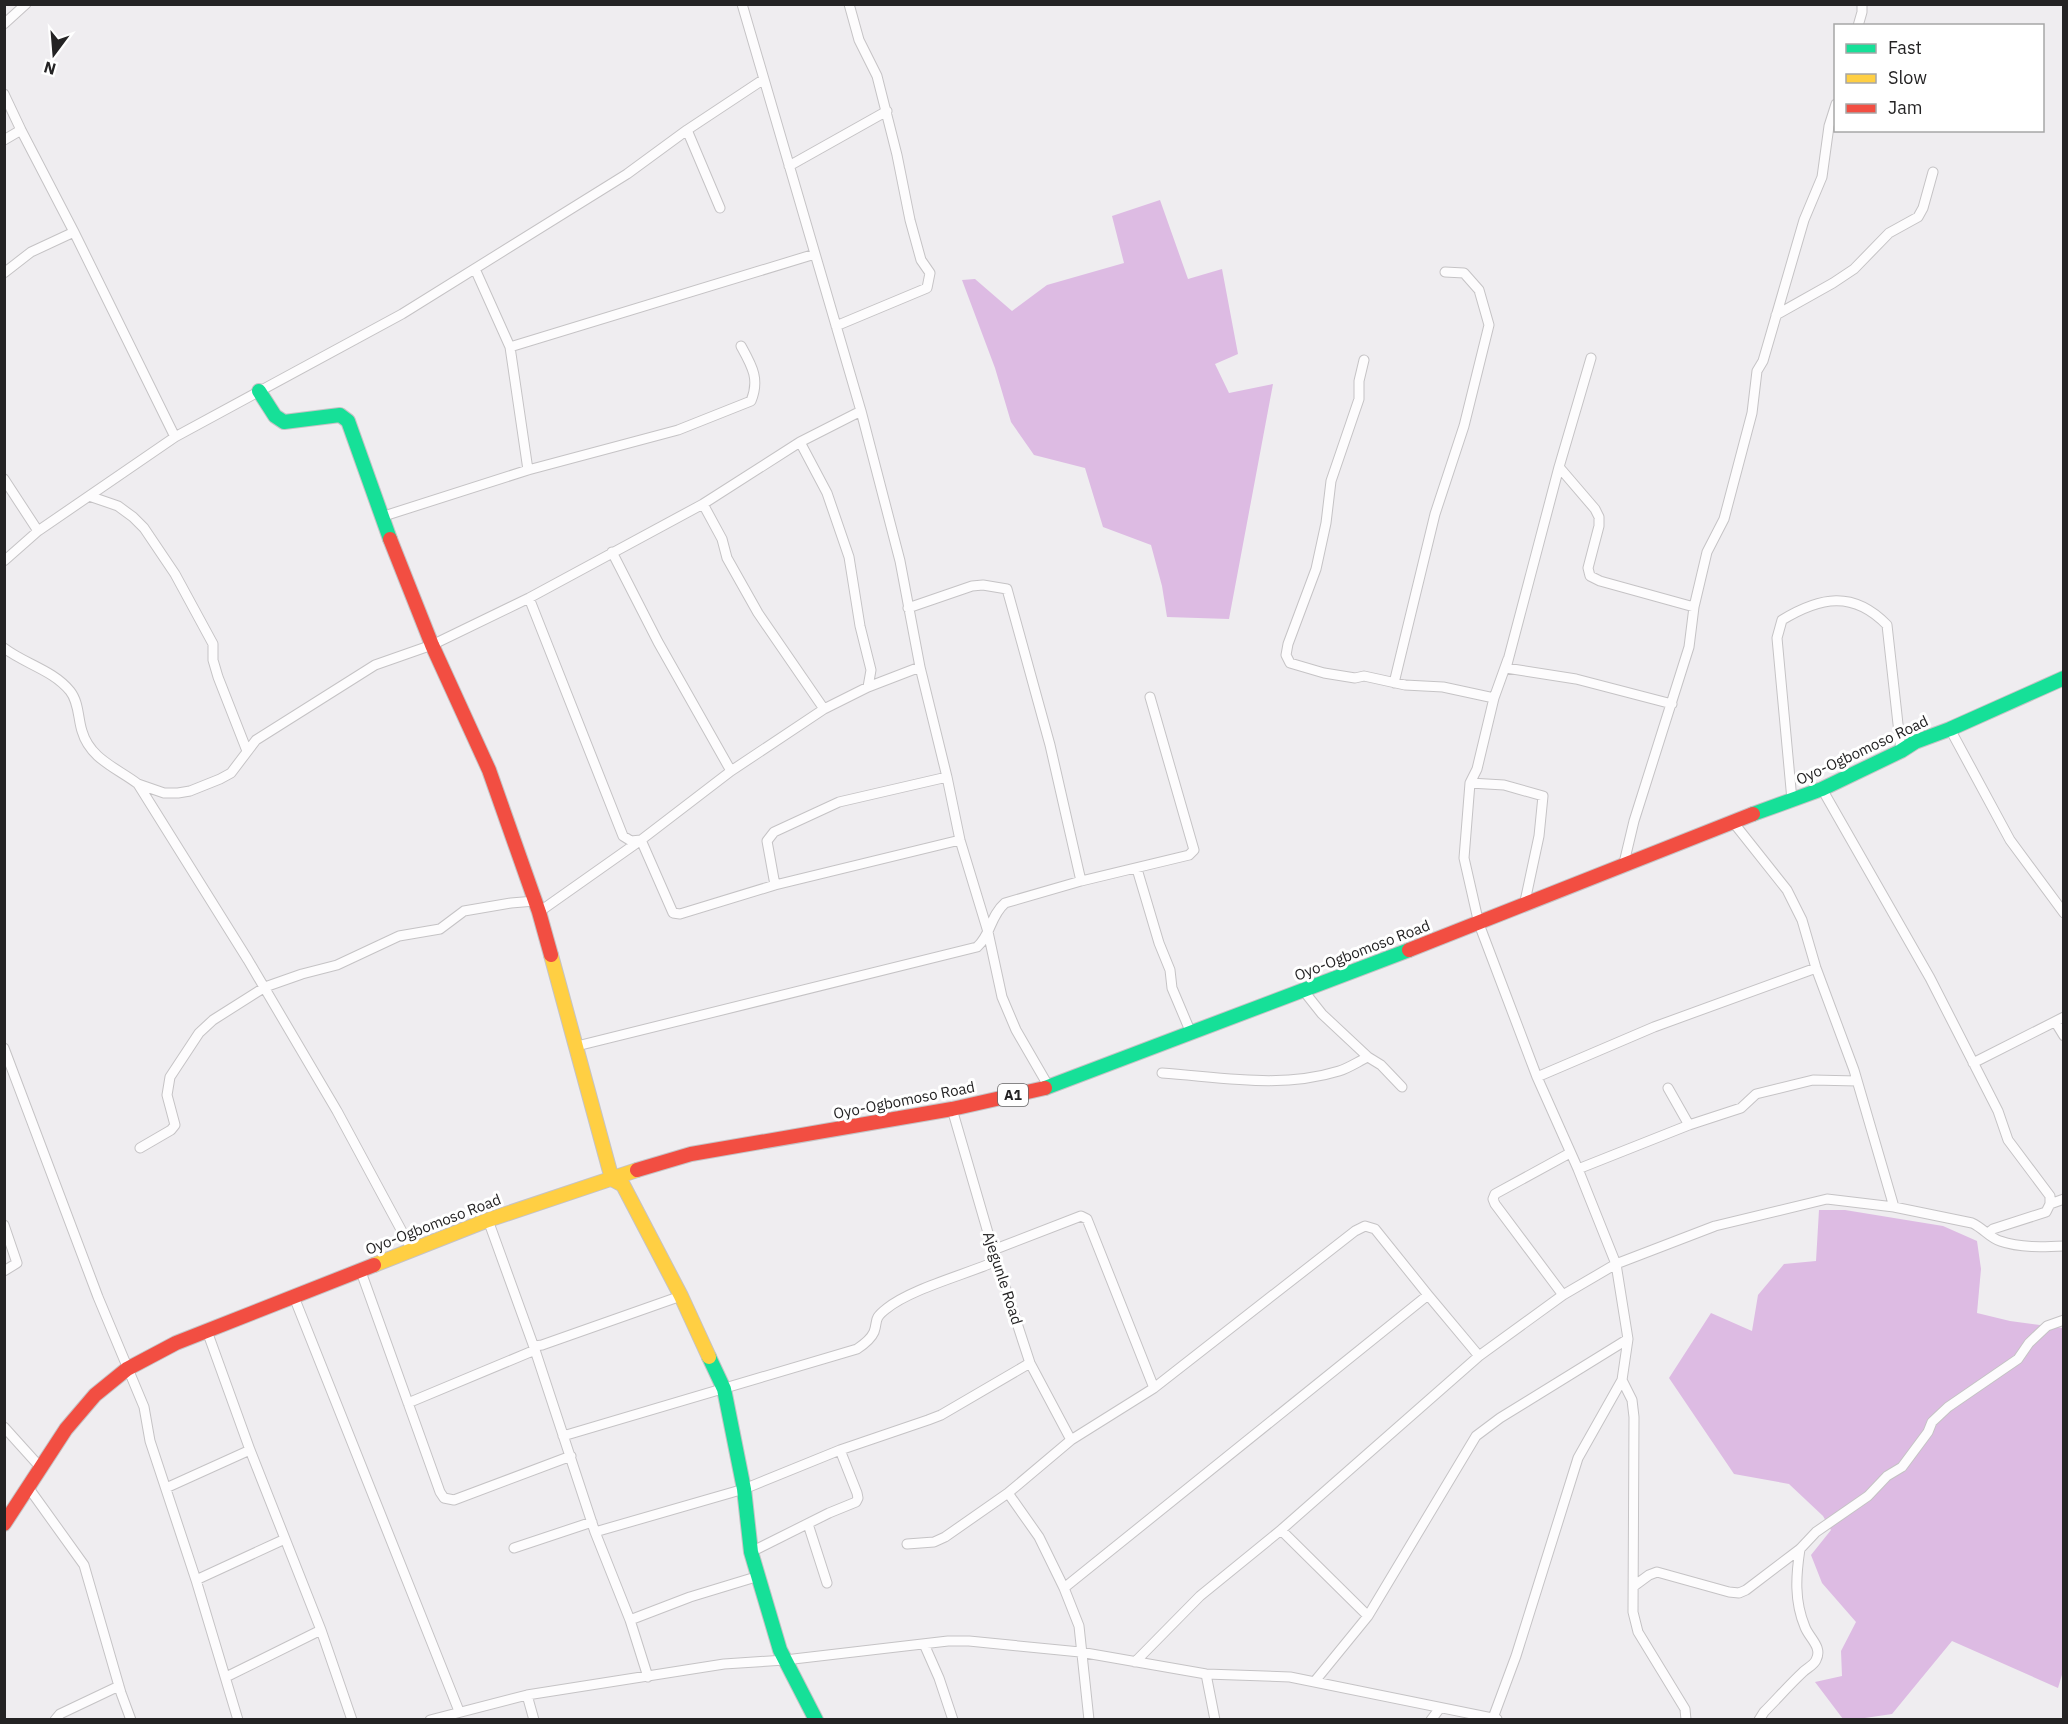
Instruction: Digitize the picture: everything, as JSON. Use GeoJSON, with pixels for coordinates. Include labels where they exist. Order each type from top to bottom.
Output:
{"type":"FeatureCollection","features":[{"type":"Feature","properties":{"kind":"main road"},"geometry":{"type":"LineString","coordinates":[[259,391],[275,416],[284,422],[339,415],[348,421],[381,517],[432,645],[489,770],[537,907],[612,1179],[623,1185],[681,1296],[724,1389],[744,1489],[752,1552],[780,1650],[816,1719]]}},
{"type":"Feature","properties":{"kind":"main road","name":"Oyo-Ogbomoso Road"},"geometry":{"type":"LineString","coordinates":[[4,1524],[63,1433],[82,1410],[112,1380],[154,1352],[488,1220],[662,1162],[691,1154],[952,1109],[1049,1087],[1479,924],[1733,822],[1822,789],[1915,742],[1950,729],[2064,678]]}},
{"type":"Feature","properties":{"kind":"street"},"geometry":{"type":"LineString","coordinates":[[4,24],[26,4]]}},
{"type":"Feature","properties":{"kind":"street"},"geometry":{"type":"LineString","coordinates":[[742,4],[861,411],[900,561],[920,667],[960,840],[987,932],[1002,997],[1016,1030],[1049,1087]]}},
{"type":"Feature","properties":{"kind":"street"},"geometry":{"type":"LineString","coordinates":[[836,326],[927,288],[930,273],[921,260],[910,220],[897,155],[877,76],[853,25],[849,4]]}},
{"type":"Feature","properties":{"kind":"street"},"geometry":{"type":"LineString","coordinates":[[1859,24],[1862,4]]}},
{"type":"Feature","properties":{"kind":"street"},"geometry":{"type":"LineString","coordinates":[[4,561],[38,531],[175,436],[402,315],[627,174],[687,130],[764,79]]}},
{"type":"Feature","properties":{"kind":"street"},"geometry":{"type":"LineString","coordinates":[[4,94],[175,436]]}},
{"type":"Feature","properties":{"kind":"street"},"geometry":{"type":"LineString","coordinates":[[1623,867],[1634,821],[1689,647],[1694,607],[1707,552],[1724,519],[1752,413],[1757,371],[1762,361],[1804,220],[1822,177],[1829,126],[1834,110]]}},
{"type":"Feature","properties":{"kind":"street"},"geometry":{"type":"LineString","coordinates":[[789,166],[886,111]]}},
{"type":"Feature","properties":{"kind":"street"},"geometry":{"type":"LineString","coordinates":[[4,140],[21,130]]}},
{"type":"Feature","properties":{"kind":"street"},"geometry":{"type":"LineString","coordinates":[[687,130],[720,208]]}},
{"type":"Feature","properties":{"kind":"street"},"geometry":{"type":"LineString","coordinates":[[1776,315],[1847,274],[1889,232],[1918,217],[1923,208],[1933,171]]}},
{"type":"Feature","properties":{"kind":"street"},"geometry":{"type":"LineString","coordinates":[[4,273],[32,252],[74,231]]}},
{"type":"Feature","properties":{"kind":"street"},"geometry":{"type":"LineString","coordinates":[[510,347],[815,254]]}},
{"type":"Feature","properties":{"kind":"street"},"geometry":{"type":"LineString","coordinates":[[476,269],[510,347],[528,470]]}},
{"type":"Feature","properties":{"kind":"street"},"geometry":{"type":"LineString","coordinates":[[1394,682],[1435,514],[1464,426],[1489,325],[1479,290],[1464,273],[1444,272]]}},
{"type":"Feature","properties":{"kind":"street"},"geometry":{"type":"LineString","coordinates":[[381,517],[528,470],[678,430],[751,401],[756,388],[752,367],[741,346]]}},
{"type":"Feature","properties":{"kind":"street"},"geometry":{"type":"LineString","coordinates":[[1591,358],[1559,467],[1506,668],[1576,680],[1672,704]]}},
{"type":"Feature","properties":{"kind":"street"},"geometry":{"type":"LineString","coordinates":[[1365,360],[1359,381],[1359,399],[1331,481],[1326,523],[1316,569],[1286,655],[1290,663],[1324,673],[1355,678],[1364,676],[1405,685],[1443,687],[1494,698]]}},
{"type":"Feature","properties":{"kind":"street"},"geometry":{"type":"LineString","coordinates":[[4,648],[40,668],[72,692],[82,732],[88,746],[101,761],[120,770],[138,784],[164,793],[190,791],[231,773],[242,762],[256,740],[375,665],[432,645],[529,598],[703,504],[800,442],[861,411]]}},
{"type":"Feature","properties":{"kind":"street"},"geometry":{"type":"LineString","coordinates":[[800,442],[827,494],[849,557],[860,626],[871,670],[868,687]]}},
{"type":"Feature","properties":{"kind":"street"},"geometry":{"type":"LineString","coordinates":[[1559,467],[1595,508],[1599,517],[1599,526],[1588,568],[1590,576],[1600,581],[1694,607]]}},
{"type":"Feature","properties":{"kind":"street"},"geometry":{"type":"LineString","coordinates":[[4,479],[38,531]]}},
{"type":"Feature","properties":{"kind":"street"},"geometry":{"type":"LineString","coordinates":[[89,496],[118,506],[133,517],[144,528],[175,574],[213,644],[213,660],[218,677],[247,751]]}},
{"type":"Feature","properties":{"kind":"street"},"geometry":{"type":"LineString","coordinates":[[703,504],[722,539],[727,558],[758,613],[824,709]]}},
{"type":"Feature","properties":{"kind":"street"},"geometry":{"type":"LineString","coordinates":[[612,552],[658,642],[731,771]]}},
{"type":"Feature","properties":{"kind":"street"},"geometry":{"type":"LineString","coordinates":[[908,608],[972,586],[983,585],[1007,589],[1050,745],[1081,881]]}},
{"type":"Feature","properties":{"kind":"street"},"geometry":{"type":"LineString","coordinates":[[529,598],[624,836],[631,841],[640,840]]}},
{"type":"Feature","properties":{"kind":"street"},"geometry":{"type":"LineString","coordinates":[[1792,800],[1777,638],[1782,620],[1816,603],[1840,600],[1877,616],[1887,625],[1901,751]]}},
{"type":"Feature","properties":{"kind":"street"},"geometry":{"type":"LineString","coordinates":[[430,1719],[526,1695],[724,1664],[785,1660],[948,1641],[969,1641],[1080,1652],[1206,1674],[1290,1677],[1496,1719],[1578,1458],[1622,1380],[1628,1340],[1616,1264],[1578,1169],[1537,1077],[1479,924],[1464,858],[1470,783],[1477,769],[1494,698],[1508,660]]}},
{"type":"Feature","properties":{"kind":"street"},"geometry":{"type":"LineString","coordinates":[[140,1148],[171,1130],[174,1125],[167,1095],[168,1084],[199,1033],[213,1020],[265,987],[336,965],[399,936],[440,929],[464,911],[512,903],[537,907],[640,840],[731,771],[824,709],[868,687],[920,667]]}},
{"type":"Feature","properties":{"kind":"street"},"geometry":{"type":"LineString","coordinates":[[577,1046],[977,947],[984,941],[996,910],[1005,903],[1081,881],[1189,855],[1194,850],[1150,697]]}},
{"type":"Feature","properties":{"kind":"street"},"geometry":{"type":"LineString","coordinates":[[1950,729],[2010,840],[2064,913]]}},
{"type":"Feature","properties":{"kind":"street"},"geometry":{"type":"LineString","coordinates":[[775,885],[766,842],[774,832],[839,801],[947,777]]}},
{"type":"Feature","properties":{"kind":"street"},"geometry":{"type":"LineString","coordinates":[[1470,783],[1504,785],[1543,796],[1539,836],[1524,906]]}},
{"type":"Feature","properties":{"kind":"street"},"geometry":{"type":"LineString","coordinates":[[138,784],[265,987],[337,1111],[412,1250]]}},
{"type":"Feature","properties":{"kind":"street"},"geometry":{"type":"LineString","coordinates":[[1822,789],[1930,978],[1998,1111],[2008,1140],[2050,1196],[2050,1204],[2046,1212],[2002,1226],[1988,1233]]}},
{"type":"Feature","properties":{"kind":"street"},"geometry":{"type":"LineString","coordinates":[[1733,822],[1787,890],[1802,920],[1816,968],[1857,1081],[1894,1207]]}},
{"type":"Feature","properties":{"kind":"street"},"geometry":{"type":"LineString","coordinates":[[640,840],[673,913],[680,914],[775,885],[960,840]]}},
{"type":"Feature","properties":{"kind":"street"},"geometry":{"type":"LineString","coordinates":[[1137,869],[1159,943],[1170,970],[1172,988],[1191,1033]]}},
{"type":"Feature","properties":{"kind":"street"},"geometry":{"type":"LineString","coordinates":[[1537,1077],[1654,1027],[1816,968]]}},
{"type":"Feature","properties":{"kind":"street"},"geometry":{"type":"LineString","coordinates":[[1303,990],[1322,1014],[1368,1057],[1381,1065],[1402,1087]]}},
{"type":"Feature","properties":{"kind":"street"},"geometry":{"type":"LineString","coordinates":[[1974,1063],[2060,1020],[2064,1036]]}},
{"type":"Feature","properties":{"kind":"street"},"geometry":{"type":"LineString","coordinates":[[4,1048],[98,1297],[144,1407],[150,1441],[196,1580],[238,1719]]}},
{"type":"Feature","properties":{"kind":"street"},"geometry":{"type":"LineString","coordinates":[[1162,1073],[1254,1082],[1303,1079],[1340,1071],[1368,1057]]}},
{"type":"Feature","properties":{"kind":"street"},"geometry":{"type":"LineString","coordinates":[[1578,1169],[1689,1125],[1741,1108],[1756,1094],[1813,1080],[1857,1081]]}},
{"type":"Feature","properties":{"kind":"street"},"geometry":{"type":"LineString","coordinates":[[1668,1088],[1689,1125]]}},
{"type":"Feature","properties":{"kind":"street","name":"Ajegunle Road"},"geometry":{"type":"LineString","coordinates":[[952,1109],[993,1250],[1030,1363],[1071,1440]]}},
{"type":"Feature","properties":{"kind":"street"},"geometry":{"type":"LineString","coordinates":[[1563,1295],[1493,1199],[1495,1194],[1570,1153]]}},
{"type":"Feature","properties":{"kind":"street"},"geometry":{"type":"LineString","coordinates":[[1135,1662],[1200,1596],[1281,1530],[1479,1356],[1563,1295],[1616,1264],[1715,1226],[1827,1199],[1894,1207],[1972,1224],[1982,1227],[2000,1241],[2034,1247],[2064,1246]]}},
{"type":"Feature","properties":{"kind":"street"},"geometry":{"type":"LineString","coordinates":[[2050,1204],[2064,1199]]}},
{"type":"Feature","properties":{"kind":"street"},"geometry":{"type":"LineString","coordinates":[[563,1436],[857,1349],[874,1332],[875,1320],[884,1310],[900,1299],[989,1264],[993,1250],[1081,1216],[1087,1219],[1154,1388]]}},
{"type":"Feature","properties":{"kind":"street"},"geometry":{"type":"LineString","coordinates":[[488,1220],[572,1456],[595,1532],[630,1620],[648,1677]]}},
{"type":"Feature","properties":{"kind":"street"},"geometry":{"type":"LineString","coordinates":[[4,1225],[17,1263],[4,1270]]}},
{"type":"Feature","properties":{"kind":"street"},"geometry":{"type":"LineString","coordinates":[[907,1544],[934,1542],[945,1537],[1008,1492],[1071,1440],[1154,1388],[1355,1231],[1365,1226],[1375,1229],[1479,1356]]}},
{"type":"Feature","properties":{"kind":"street"},"geometry":{"type":"LineString","coordinates":[[360,1269],[444,1498],[454,1500],[572,1456]]}},
{"type":"Feature","properties":{"kind":"street"},"geometry":{"type":"LineString","coordinates":[[1064,1588],[1428,1295]]}},
{"type":"Feature","properties":{"kind":"street"},"geometry":{"type":"LineString","coordinates":[[408,1403],[535,1350],[535,1346],[681,1296]]}},
{"type":"Feature","properties":{"kind":"street"},"geometry":{"type":"LineString","coordinates":[[294,1297],[459,1711]]}},
{"type":"Feature","properties":{"kind":"street"},"geometry":{"type":"LineString","coordinates":[[1634,1586],[1657,1572],[1728,1592],[1739,1593],[1746,1590],[1800,1549],[1816,1532],[1868,1496],[1883,1479],[1902,1467],[1928,1432],[1932,1422],[1948,1407],[2018,1359],[2029,1343],[2047,1326],[2064,1320]]}},
{"type":"Feature","properties":{"kind":"street"},"geometry":{"type":"LineString","coordinates":[[207,1331],[249,1450],[321,1630],[352,1719]]}},
{"type":"Feature","properties":{"kind":"street"},"geometry":{"type":"LineString","coordinates":[[1315,1681],[1368,1616],[1476,1436],[1500,1418],[1628,1340]]}},
{"type":"Feature","properties":{"kind":"street"},"geometry":{"type":"LineString","coordinates":[[595,1532],[744,1489],[840,1450],[940,1415],[1030,1363]]}},
{"type":"Feature","properties":{"kind":"street"},"geometry":{"type":"LineString","coordinates":[[1622,1380],[1632,1400],[1634,1417],[1633,1612],[1638,1632],[1685,1709],[1686,1719]]}},
{"type":"Feature","properties":{"kind":"street"},"geometry":{"type":"LineString","coordinates":[[4,1427],[41,1468]]}},
{"type":"Feature","properties":{"kind":"street"},"geometry":{"type":"LineString","coordinates":[[166,1488],[249,1450]]}},
{"type":"Feature","properties":{"kind":"street"},"geometry":{"type":"LineString","coordinates":[[752,1552],[856,1502],[858,1497],[840,1450]]}},
{"type":"Feature","properties":{"kind":"street"},"geometry":{"type":"LineString","coordinates":[[28,1487],[84,1565],[119,1686],[131,1719]]}},
{"type":"Feature","properties":{"kind":"street"},"geometry":{"type":"LineString","coordinates":[[1008,1492],[1039,1537],[1064,1588],[1079,1626],[1089,1719]]}},
{"type":"Feature","properties":{"kind":"street"},"geometry":{"type":"LineString","coordinates":[[514,1548],[592,1522]]}},
{"type":"Feature","properties":{"kind":"street"},"geometry":{"type":"LineString","coordinates":[[808,1524],[827,1583]]}},
{"type":"Feature","properties":{"kind":"street"},"geometry":{"type":"LineString","coordinates":[[1281,1530],[1368,1616]]}},
{"type":"Feature","properties":{"kind":"street"},"geometry":{"type":"LineString","coordinates":[[196,1580],[285,1539]]}},
{"type":"Feature","properties":{"kind":"street"},"geometry":{"type":"LineString","coordinates":[[1759,1719],[1805,1669],[1816,1662],[1818,1657],[1818,1648],[1806,1630],[1800,1615],[1796,1592],[1800,1549]]}},
{"type":"Feature","properties":{"kind":"street"},"geometry":{"type":"LineString","coordinates":[[630,1620],[759,1576]]}},
{"type":"Feature","properties":{"kind":"street"},"geometry":{"type":"LineString","coordinates":[[226,1677],[321,1630]]}},
{"type":"Feature","properties":{"kind":"street"},"geometry":{"type":"LineString","coordinates":[[924,1644],[953,1719]]}},
{"type":"Feature","properties":{"kind":"street"},"geometry":{"type":"LineString","coordinates":[[1206,1674],[1215,1719]]}},
{"type":"Feature","properties":{"kind":"street"},"geometry":{"type":"LineString","coordinates":[[55,1719],[60,1714],[119,1686]]}},
{"type":"Feature","properties":{"kind":"street"},"geometry":{"type":"LineString","coordinates":[[526,1695],[534,1719]]}},
{"type":"Feature","properties":{"kind":"street"},"geometry":{"type":"LineString","coordinates":[[1431,1719],[1440,1708]]}},
{"type":"Feature","properties":{"kind":"shaded area"},"geometry":{"type":"Polygon","coordinates":[[[1160,200],[1188,279],[1222,269],[1238,354],[1215,364],[1229,393],[1273,384],[1229,619],[1167,617],[1162,586],[1151,545],[1103,527],[1085,468],[1034,455],[1011,422],[995,368],[962,280],[975,279],[1012,311],[1047,285],[1124,263],[1112,216],[1160,200]]]}},
{"type":"Feature","properties":{"kind":"shaded area"},"geometry":{"type":"Polygon","coordinates":[[[1819,1210],[1845,1210],[1943,1226],[1977,1241],[1981,1269],[1977,1313],[2010,1321],[2063,1328],[2064,1668],[2058,1688],[1952,1641],[1892,1714],[1843,1719],[1815,1682],[1842,1676],[1841,1651],[1856,1622],[1822,1583],[1811,1555],[1831,1530],[1823,1516],[1789,1484],[1734,1474],[1669,1378],[1711,1313],[1752,1331],[1758,1295],[1784,1264],[1816,1261],[1819,1210]]]}},
{"type":"Feature","properties":{"kind":"traffic: fast"},"geometry":{"type":"LineString","coordinates":[[259,391],[275,416],[284,422],[340,415],[348,421],[390,539]]}},
{"type":"Feature","properties":{"kind":"traffic: fast"},"geometry":{"type":"LineString","coordinates":[[1753,814],[1822,789],[1915,742],[1950,729],[2064,678]]}},
{"type":"Feature","properties":{"kind":"traffic: fast"},"geometry":{"type":"LineString","coordinates":[[1045,1088],[1409,950]]}},
{"type":"Feature","properties":{"kind":"traffic: fast"},"geometry":{"type":"LineString","coordinates":[[709,1357],[724,1389],[744,1489],[751,1552],[780,1650],[816,1720]]}},
{"type":"Feature","properties":{"kind":"traffic: slow"},"geometry":{"type":"LineString","coordinates":[[551,955],[612,1179],[623,1185],[681,1296],[709,1357]]}},
{"type":"Feature","properties":{"kind":"traffic: slow"},"geometry":{"type":"LineString","coordinates":[[374,1265],[488,1220],[637,1170]]}},
{"type":"Feature","properties":{"kind":"traffic: jam"},"geometry":{"type":"LineString","coordinates":[[390,539],[432,645],[489,770],[539,912],[551,955]]}},
{"type":"Feature","properties":{"kind":"traffic: jam"},"geometry":{"type":"LineString","coordinates":[[1409,950],[1753,814]]}},
{"type":"Feature","properties":{"kind":"traffic: jam"},"geometry":{"type":"LineString","coordinates":[[637,1170],[691,1154],[952,1109],[1045,1088]]}},
{"type":"Feature","properties":{"kind":"traffic: jam"},"geometry":{"type":"LineString","coordinates":[[4,1524],[66,1429],[95,1395],[127,1369],[176,1343],[374,1265]]}}]}
